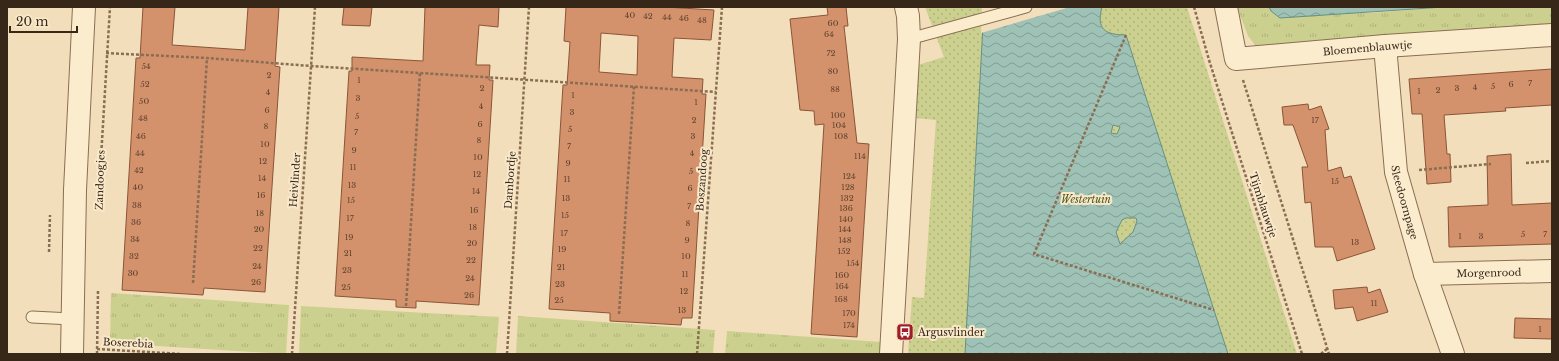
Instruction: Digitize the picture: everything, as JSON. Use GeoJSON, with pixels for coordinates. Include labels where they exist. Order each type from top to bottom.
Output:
{"type":"FeatureCollection","features":[{"type":"Feature","properties":{"kind":"street"},"geometry":{"type":"LineString","coordinates":[[72,351],[77,134],[84,7]]}},
{"type":"Feature","properties":{"kind":"street"},"geometry":{"type":"LineString","coordinates":[[890,354],[909,39],[906,7]]}},
{"type":"Feature","properties":{"kind":"street"},"geometry":{"type":"LineString","coordinates":[[1226,7],[1236,59]]}},
{"type":"Feature","properties":{"kind":"street","name":"Bloemenblauwtje"},"geometry":{"type":"LineString","coordinates":[[1236,59],[1385,46],[1552,34]]}},
{"type":"Feature","properties":{"kind":"street","name":"Sleedoornpage"},"geometry":{"type":"LineString","coordinates":[[1385,46],[1396,172],[1425,274],[1453,354]]}},
{"type":"Feature","properties":{"kind":"street","name":"Morgenrood"},"geometry":{"type":"LineString","coordinates":[[1425,274],[1552,271]]}},
{"type":"Feature","properties":{"kind":"lane"},"geometry":{"type":"LineString","coordinates":[[909,39],[1026,7]]}},
{"type":"Feature","properties":{"kind":"lane"},"geometry":{"type":"LineString","coordinates":[[32,317],[72,319]]}},
{"type":"Feature","properties":{"kind":"path","name":"Zandoogjes"},"geometry":{"type":"LineString","coordinates":[[101,162],[106,53],[110,7]]}},
{"type":"Feature","properties":{"kind":"path","name":"Heivlinder"},"geometry":{"type":"LineString","coordinates":[[292,354],[315,7]]}},
{"type":"Feature","properties":{"kind":"path","name":"Dambordje"},"geometry":{"type":"LineString","coordinates":[[507,354],[529,7]]}},
{"type":"Feature","properties":{"kind":"path","name":"Boszandoog"},"geometry":{"type":"LineString","coordinates":[[697,354],[722,7]]}},
{"type":"Feature","properties":{"kind":"path","name":"Tijmblauwtje"},"geometry":{"type":"LineString","coordinates":[[1194,7],[1209,60],[1302,354]]}},
{"type":"Feature","properties":{"kind":"path"},"geometry":{"type":"LineString","coordinates":[[1126,35],[1034,254],[1214,310]]}},
{"type":"Feature","properties":{"kind":"path"},"geometry":{"type":"LineString","coordinates":[[106,53],[207,58],[716,92]]}},
{"type":"Feature","properties":{"kind":"path"},"geometry":{"type":"LineString","coordinates":[[193,283],[207,58]]}},
{"type":"Feature","properties":{"kind":"path"},"geometry":{"type":"LineString","coordinates":[[1236,59],[1329,354]]}},
{"type":"Feature","properties":{"kind":"path"},"geometry":{"type":"LineString","coordinates":[[406,306],[420,73]]}},
{"type":"Feature","properties":{"kind":"path"},"geometry":{"type":"LineString","coordinates":[[619,314],[634,86]]}},
{"type":"Feature","properties":{"kind":"path"},"geometry":{"type":"LineString","coordinates":[[1526,163],[1552,161]]}},
{"type":"Feature","properties":{"kind":"path"},"geometry":{"type":"LineString","coordinates":[[1396,172],[1490,164]]}},
{"type":"Feature","properties":{"kind":"path"},"geometry":{"type":"LineString","coordinates":[[97,354],[98,287]]}},
{"type":"Feature","properties":{"kind":"path"},"geometry":{"type":"LineString","coordinates":[[1321,354],[1328,348]]}},
{"type":"Feature","properties":{"kind":"path","name":"Boserebia"},"geometry":{"type":"LineString","coordinates":[[72,351],[97,349],[182,354]]}},
{"type":"Feature","properties":{"kind":"green space","name":"Westertuin"},"geometry":{"type":"Polygon","coordinates":[[[925,7],[1187,7],[1297,354],[908,354],[912,297],[924,298],[936,120],[915,118],[918,65],[944,57],[925,7]]]}},
{"type":"Feature","properties":{"kind":"green space"},"geometry":{"type":"Polygon","coordinates":[[[1237,7],[1269,7],[1271,11],[1371,13],[1444,7],[1552,7],[1552,28],[1267,47],[1255,45],[1248,36],[1237,7]]]}},
{"type":"Feature","properties":{"kind":"green space"},"geometry":{"type":"Polygon","coordinates":[[[111,293],[289,305],[286,354],[110,343],[111,293]]]}},
{"type":"Feature","properties":{"kind":"green space"},"geometry":{"type":"Polygon","coordinates":[[[301,306],[499,317],[496,354],[299,354],[301,306]]]}},
{"type":"Feature","properties":{"kind":"green space"},"geometry":{"type":"Polygon","coordinates":[[[518,316],[715,330],[713,354],[516,354],[518,316]]]}},
{"type":"Feature","properties":{"kind":"green space"},"geometry":{"type":"Polygon","coordinates":[[[727,331],[881,342],[880,354],[725,354],[727,331]]]}},
{"type":"Feature","properties":{"kind":"water","name":"Westertuin"},"geometry":{"type":"Polygon","coordinates":[[[984,7],[1102,7],[1100,15],[1101,26],[1113,34],[1126,35],[1228,354],[965,354],[984,7]],[[1113,125],[1111,133],[1117,134],[1120,127],[1113,125]],[[1126,218],[1122,220],[1116,232],[1120,244],[1133,232],[1137,221],[1136,218],[1126,218]]]}},
{"type":"Feature","properties":{"kind":"water"},"geometry":{"type":"Polygon","coordinates":[[[1269,7],[1444,7],[1280,18],[1271,11],[1269,7]]]}},
{"type":"Feature","properties":{"kind":"pier"},"geometry":{"type":"Polygon","coordinates":[[[982,7],[1070,7],[981,33],[982,7]]]}},
{"type":"Feature","properties":{"kind":"building"},"geometry":{"type":"Polygon","coordinates":[[[143,7],[175,7],[172,45],[245,50],[248,7],[279,7],[275,66],[280,67],[265,292],[204,288],[203,295],[122,290],[136,58],[140,58],[143,7]]]}},
{"type":"Feature","properties":{"kind":"building"},"geometry":{"type":"Polygon","coordinates":[[[344,7],[372,7],[370,26],[342,25],[344,7]]]}},
{"type":"Feature","properties":{"kind":"building"},"geometry":{"type":"Polygon","coordinates":[[[425,7],[499,7],[498,27],[479,25],[476,65],[490,65],[489,80],[493,80],[479,305],[416,301],[416,308],[396,307],[396,300],[335,296],[349,71],[352,71],[352,57],[423,61],[425,7]]]}},
{"type":"Feature","properties":{"kind":"building"},"geometry":{"type":"Polygon","coordinates":[[[566,7],[665,7],[714,10],[711,40],[674,38],[672,77],[703,79],[702,94],[706,94],[692,318],[682,318],[681,325],[610,321],[610,313],[549,309],[563,85],[567,85],[570,42],[564,41],[566,7]],[[601,33],[599,72],[637,75],[638,36],[601,33]]]}},
{"type":"Feature","properties":{"kind":"building"},"geometry":{"type":"Polygon","coordinates":[[[827,7],[846,7],[848,26],[844,26],[857,143],[869,144],[857,337],[811,334],[824,124],[815,125],[814,111],[800,110],[790,19],[828,15],[827,7]]]}},
{"type":"Feature","properties":{"kind":"building"},"geometry":{"type":"Polygon","coordinates":[[[1552,69],[1552,105],[1505,108],[1506,111],[1444,115],[1447,154],[1450,154],[1451,182],[1427,184],[1422,114],[1412,114],[1409,79],[1552,69]]]}},
{"type":"Feature","properties":{"kind":"building"},"geometry":{"type":"Polygon","coordinates":[[[1308,104],[1309,110],[1321,106],[1329,129],[1325,130],[1328,171],[1341,167],[1344,178],[1351,176],[1375,249],[1337,261],[1333,247],[1315,247],[1311,202],[1305,203],[1302,167],[1308,167],[1293,125],[1284,125],[1282,107],[1308,104]]]}},
{"type":"Feature","properties":{"kind":"building"},"geometry":{"type":"Polygon","coordinates":[[[1511,154],[1512,205],[1552,203],[1552,244],[1449,247],[1448,207],[1488,205],[1487,156],[1511,154]]]}},
{"type":"Feature","properties":{"kind":"building"},"geometry":{"type":"Polygon","coordinates":[[[1367,287],[1368,293],[1380,289],[1388,312],[1357,321],[1353,307],[1335,309],[1333,290],[1367,287]]]}},
{"type":"Feature","properties":{"kind":"building"},"geometry":{"type":"Polygon","coordinates":[[[1515,318],[1552,319],[1552,339],[1514,338],[1515,318]]]}},
{"type":"Feature","properties":{"kind":"place","name":"Argusvlinder"},"geometry":{"type":"Point","coordinates":[905,332]}}]}
